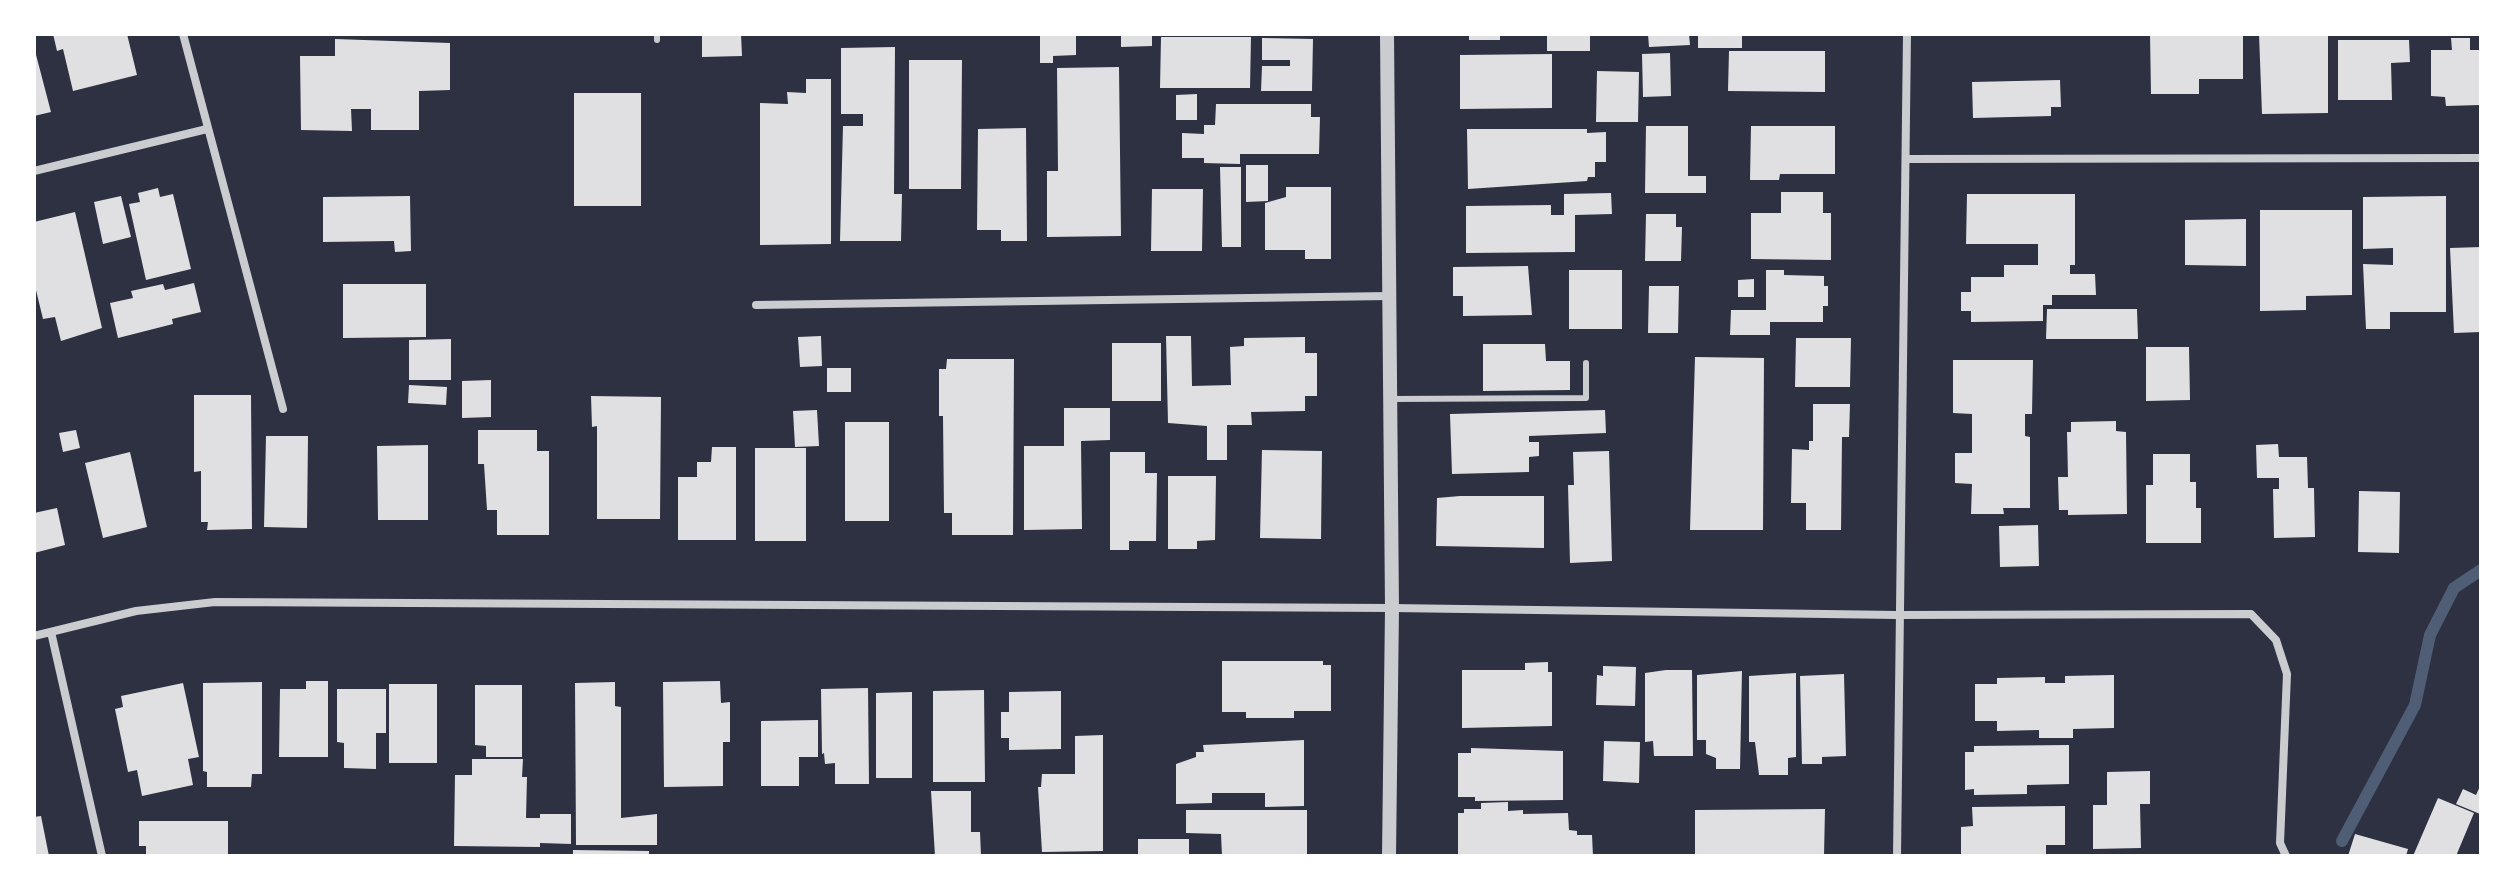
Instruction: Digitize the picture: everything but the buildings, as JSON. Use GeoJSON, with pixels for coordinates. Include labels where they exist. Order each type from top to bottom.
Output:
{"type":"FeatureCollection","features":[{"type":"Feature","properties":{"kind":"street"},"geometry":{"type":"LineString","coordinates":[[183,34],[283,409]]}},
{"type":"Feature","properties":{"kind":"street"},"geometry":{"type":"LineString","coordinates":[[1387,34],[1392,608],[1389,856]]}},
{"type":"Feature","properties":{"kind":"street"},"geometry":{"type":"LineString","coordinates":[[1897,856],[1897,615],[1907,34]]}},
{"type":"Feature","properties":{"kind":"street"},"geometry":{"type":"LineString","coordinates":[[34,171],[207,129]]}},
{"type":"Feature","properties":{"kind":"street"},"geometry":{"type":"LineString","coordinates":[[1907,159],[2481,158]]}},
{"type":"Feature","properties":{"kind":"street"},"geometry":{"type":"LineString","coordinates":[[756,305],[1390,296]]}},
{"type":"Feature","properties":{"kind":"street"},"geometry":{"type":"LineString","coordinates":[[34,636],[136,611],[215,602],[1392,608],[1897,615],[2251,614],[2276,640],[2287,674],[2280,843],[2286,856]]}},
{"type":"Feature","properties":{"kind":"street"},"geometry":{"type":"LineString","coordinates":[[51,632],[102,856]]}},
{"type":"Feature","properties":{"kind":"lane"},"geometry":{"type":"LineString","coordinates":[[1391,399],[1586,398],[1586,363]]}},
{"type":"Feature","properties":{"kind":"waterway"},"geometry":{"type":"LineString","coordinates":[[2342,841],[2415,705],[2430,635],[2454,588],[2481,570]]}}]}
